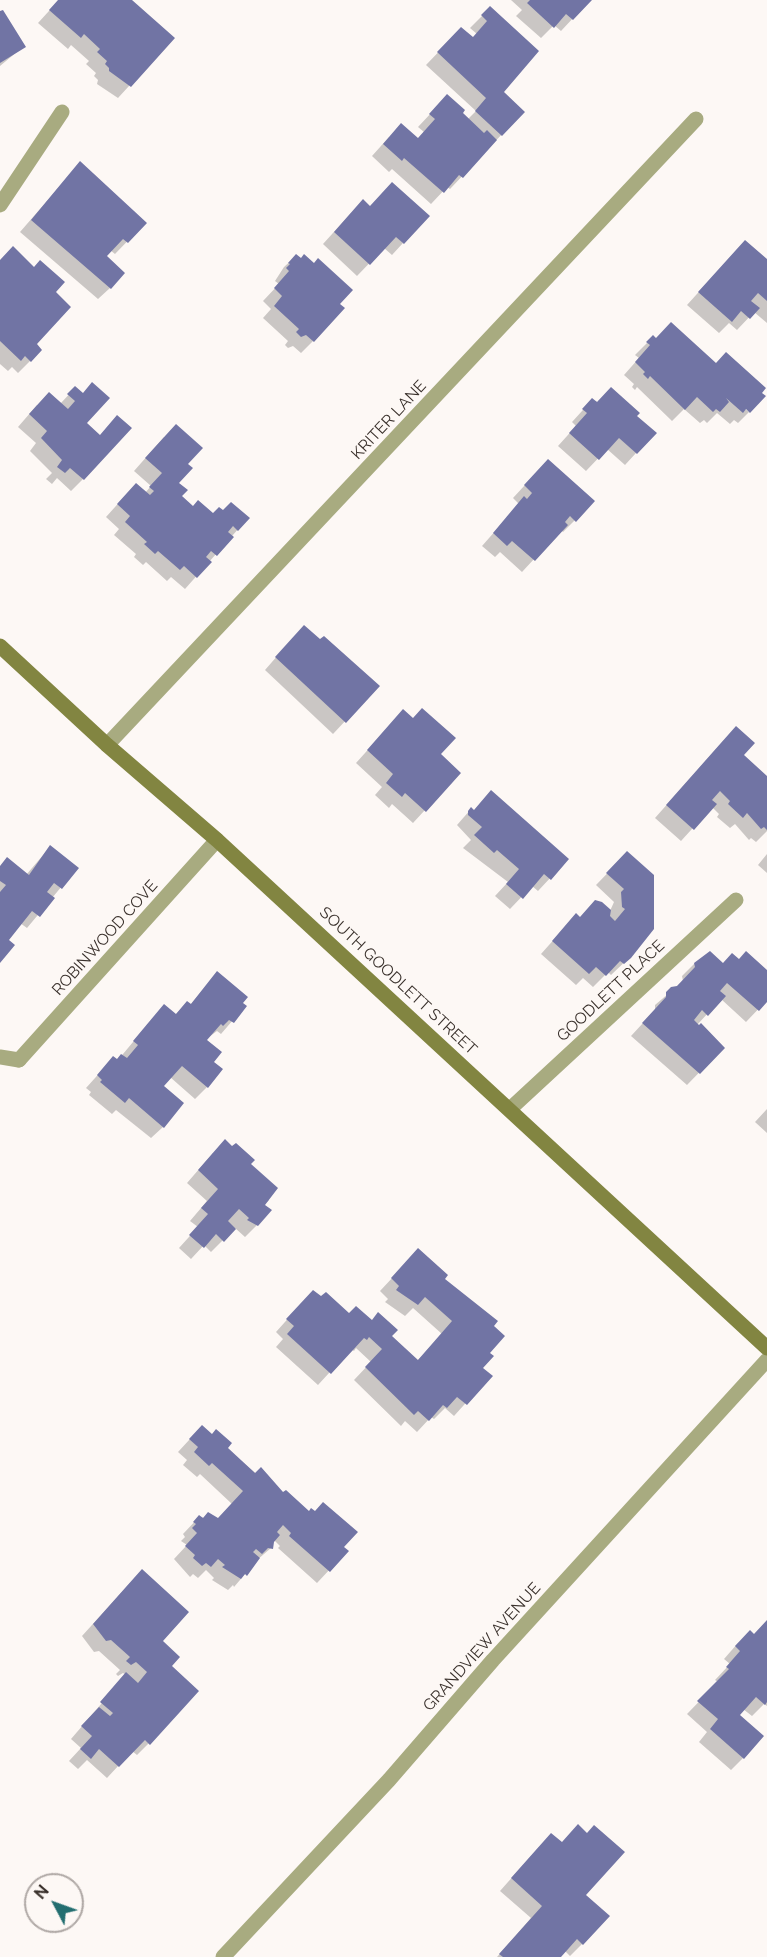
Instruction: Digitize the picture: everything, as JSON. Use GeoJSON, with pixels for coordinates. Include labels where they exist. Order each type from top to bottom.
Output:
{"type":"FeatureCollection","features":[{"type":"Feature","properties":{"kind":"main road","name":"SOUTH GOODLETT STREET"},"geometry":{"type":"LineString","coordinates":[[0,646],[107,745],[217,840],[767,1348]]}},
{"type":"Feature","properties":{"kind":"street"},"geometry":{"type":"LineString","coordinates":[[0,205],[62,112]]}},
{"type":"Feature","properties":{"kind":"street","name":"KRITER LANE"},"geometry":{"type":"LineString","coordinates":[[107,745],[696,119]]}},
{"type":"Feature","properties":{"kind":"street","name":"ROBINWOOD COVE"},"geometry":{"type":"LineString","coordinates":[[0,1057],[19,1060],[217,840]]}},
{"type":"Feature","properties":{"kind":"street","name":"GOODLETT PLACE"},"geometry":{"type":"LineString","coordinates":[[510,1109],[736,900]]}},
{"type":"Feature","properties":{"kind":"street","name":"GRANDVIEW AVENUE"},"geometry":{"type":"LineString","coordinates":[[222,1957],[389,1780],[493,1660],[767,1360]]}},
{"type":"Feature","properties":{"kind":"building"},"geometry":{"type":"Polygon","coordinates":[[[58,0],[132,0],[175,38],[131,87],[109,71],[105,64],[107,61],[97,52],[100,49],[84,34],[81,38],[49,10],[58,0]]]}},
{"type":"Feature","properties":{"kind":"building"},"geometry":{"type":"Polygon","coordinates":[[[530,0],[592,0],[573,20],[566,14],[554,28],[527,3],[530,0]]]}},
{"type":"Feature","properties":{"kind":"building"},"geometry":{"type":"Polygon","coordinates":[[[490,6],[539,51],[504,92],[525,112],[502,136],[475,111],[486,98],[437,52],[461,27],[473,37],[487,21],[481,15],[490,6]]]}},
{"type":"Feature","properties":{"kind":"building"},"geometry":{"type":"Polygon","coordinates":[[[3,10],[26,47],[0,63],[0,11],[3,10]]]}},
{"type":"Feature","properties":{"kind":"building"},"geometry":{"type":"Polygon","coordinates":[[[447,94],[465,110],[463,113],[484,133],[487,130],[497,140],[463,178],[459,175],[444,193],[404,158],[402,161],[383,144],[401,123],[418,138],[435,119],[429,114],[447,94]]]}},
{"type":"Feature","properties":{"kind":"building"},"geometry":{"type":"Polygon","coordinates":[[[80,161],[147,223],[128,243],[123,239],[107,256],[125,273],[111,289],[31,220],[80,161]]]}},
{"type":"Feature","properties":{"kind":"building"},"geometry":{"type":"Polygon","coordinates":[[[392,182],[430,216],[404,244],[396,237],[370,265],[334,232],[363,199],[370,206],[392,182]]]}},
{"type":"Feature","properties":{"kind":"building"},"geometry":{"type":"Polygon","coordinates":[[[745,240],[767,259],[767,301],[758,293],[751,301],[760,308],[750,319],[741,311],[732,322],[698,292],[745,240]]]}},
{"type":"Feature","properties":{"kind":"building"},"geometry":{"type":"Polygon","coordinates":[[[13,246],[34,267],[40,260],[65,282],[56,292],[71,307],[37,344],[42,350],[31,362],[25,356],[21,361],[0,341],[0,260],[13,246]]]}},
{"type":"Feature","properties":{"kind":"building"},"geometry":{"type":"Polygon","coordinates":[[[296,254],[301,258],[304,254],[314,263],[318,258],[353,290],[340,304],[345,308],[314,342],[306,335],[301,337],[296,332],[299,329],[274,306],[282,296],[274,288],[289,271],[286,268],[290,264],[288,263],[296,254]]]}},
{"type":"Feature","properties":{"kind":"building"},"geometry":{"type":"Polygon","coordinates":[[[671,322],[716,363],[726,352],[766,388],[762,393],[766,396],[750,413],[746,409],[743,413],[726,398],[729,402],[720,412],[716,409],[713,412],[697,397],[685,410],[650,376],[648,379],[643,374],[645,372],[635,362],[650,345],[646,342],[653,335],[656,338],[671,322]]]}},
{"type":"Feature","properties":{"kind":"building"},"geometry":{"type":"Polygon","coordinates":[[[92,382],[110,398],[87,423],[100,435],[117,415],[132,428],[84,480],[70,468],[65,473],[57,467],[62,460],[41,438],[47,431],[29,414],[49,392],[68,409],[75,401],[67,394],[75,386],[83,393],[92,382]]]}},
{"type":"Feature","properties":{"kind":"building"},"geometry":{"type":"Polygon","coordinates":[[[611,387],[640,413],[637,416],[657,433],[637,454],[619,438],[599,460],[569,433],[587,413],[582,409],[592,398],[597,402],[611,387]]]}},
{"type":"Feature","properties":{"kind":"building"},"geometry":{"type":"Polygon","coordinates":[[[176,424],[203,448],[188,464],[193,468],[179,483],[188,490],[182,496],[193,506],[198,500],[213,513],[219,507],[223,510],[231,502],[250,518],[238,531],[233,526],[228,532],[234,537],[217,556],[211,551],[206,557],[212,562],[197,578],[184,566],[180,570],[158,551],[155,554],[144,544],[147,542],[125,522],[130,516],[117,504],[136,483],[150,495],[154,491],[149,487],[162,473],[145,458],[176,424]]]}},
{"type":"Feature","properties":{"kind":"building"},"geometry":{"type":"Polygon","coordinates":[[[548,459],[595,501],[576,522],[570,516],[565,522],[568,525],[535,561],[512,541],[507,546],[493,533],[524,496],[527,499],[532,493],[524,485],[548,459]]]}},
{"type":"Feature","properties":{"kind":"building"},"geometry":{"type":"Polygon","coordinates":[[[304,625],[320,639],[324,636],[380,686],[346,723],[275,657],[304,625]]]}},
{"type":"Feature","properties":{"kind":"building"},"geometry":{"type":"Polygon","coordinates":[[[422,708],[456,738],[441,754],[461,773],[426,812],[405,793],[402,797],[386,783],[393,774],[367,750],[403,709],[413,718],[422,708]]]}},
{"type":"Feature","properties":{"kind":"building"},"geometry":{"type":"Polygon","coordinates":[[[736,726],[755,743],[744,755],[767,776],[767,830],[764,827],[761,829],[747,813],[743,818],[728,804],[730,801],[720,791],[712,800],[717,804],[694,830],[666,805],[736,726]]]}},
{"type":"Feature","properties":{"kind":"building"},"geometry":{"type":"Polygon","coordinates":[[[491,790],[569,859],[551,880],[544,874],[523,899],[506,884],[519,869],[497,850],[494,853],[474,835],[482,827],[468,815],[471,807],[474,810],[491,790]]]}},
{"type":"Feature","properties":{"kind":"building"},"geometry":{"type":"Polygon","coordinates":[[[50,845],[79,868],[62,889],[54,883],[47,892],[55,898],[40,917],[32,911],[9,940],[15,945],[0,963],[0,892],[6,885],[0,881],[0,866],[7,857],[29,875],[50,845]]]}},
{"type":"Feature","properties":{"kind":"building"},"geometry":{"type":"Polygon","coordinates":[[[627,851],[654,875],[654,929],[624,964],[620,961],[606,976],[596,967],[589,974],[552,941],[576,913],[580,917],[595,900],[602,902],[611,910],[610,916],[615,921],[625,909],[622,907],[621,892],[624,889],[606,873],[627,851]]]}},
{"type":"Feature","properties":{"kind":"building"},"geometry":{"type":"Polygon","coordinates":[[[710,951],[723,963],[732,953],[739,959],[746,951],[767,970],[767,1002],[759,1011],[727,983],[720,991],[726,996],[708,1016],[702,1010],[694,1020],[699,1025],[701,1023],[725,1048],[700,1074],[642,1023],[666,997],[666,992],[671,987],[677,986],[695,967],[694,963],[710,951]]]}},
{"type":"Feature","properties":{"kind":"building"},"geometry":{"type":"Polygon","coordinates":[[[217,971],[248,997],[243,1003],[247,1006],[234,1023],[229,1020],[223,1026],[221,1024],[207,1040],[222,1052],[214,1062],[223,1069],[208,1088],[182,1066],[164,1086],[184,1103],[164,1128],[129,1098],[125,1103],[100,1082],[102,1080],[97,1075],[113,1056],[117,1059],[121,1054],[127,1058],[138,1045],[133,1041],[164,1004],[176,1014],[187,1001],[191,1004],[217,971]]]}},
{"type":"Feature","properties":{"kind":"building"},"geometry":{"type":"Polygon","coordinates":[[[225,1139],[232,1146],[236,1143],[255,1160],[251,1164],[278,1188],[265,1205],[272,1210],[258,1226],[247,1220],[249,1218],[239,1209],[228,1221],[236,1229],[224,1242],[216,1234],[204,1248],[189,1235],[208,1214],[201,1208],[218,1189],[198,1170],[225,1139]]]}},
{"type":"Feature","properties":{"kind":"building"},"geometry":{"type":"Polygon","coordinates":[[[418,1248],[448,1275],[445,1279],[498,1321],[494,1326],[505,1336],[490,1353],[494,1356],[483,1368],[493,1376],[467,1405],[457,1397],[447,1408],[443,1405],[429,1421],[418,1411],[414,1415],[365,1367],[382,1349],[369,1337],[367,1340],[364,1338],[331,1374],[287,1334],[294,1326],[286,1319],[313,1290],[321,1296],[326,1292],[349,1313],[356,1306],[372,1320],[378,1312],[398,1330],[392,1336],[418,1360],[452,1321],[425,1297],[418,1305],[396,1290],[399,1286],[391,1278],[418,1248]]]}},
{"type":"Feature","properties":{"kind":"building"},"geometry":{"type":"Polygon","coordinates":[[[202,1425],[212,1434],[216,1429],[232,1443],[228,1448],[255,1473],[261,1467],[283,1492],[286,1490],[309,1511],[311,1508],[315,1511],[323,1502],[358,1532],[344,1547],[349,1551],[330,1572],[289,1536],[291,1533],[283,1525],[277,1532],[280,1535],[274,1542],[273,1549],[268,1548],[262,1554],[256,1549],[253,1552],[260,1558],[247,1576],[245,1574],[241,1579],[222,1567],[225,1565],[218,1559],[211,1567],[206,1563],[202,1566],[193,1558],[195,1555],[185,1546],[197,1533],[192,1528],[196,1524],[193,1522],[199,1515],[203,1518],[208,1512],[218,1518],[243,1491],[212,1463],[209,1466],[194,1452],[198,1447],[189,1439],[202,1425]]]}},
{"type":"Feature","properties":{"kind":"building"},"geometry":{"type":"Polygon","coordinates":[[[142,1569],[189,1612],[163,1641],[180,1657],[172,1666],[199,1691],[150,1745],[145,1740],[119,1767],[99,1749],[91,1759],[80,1749],[92,1736],[81,1726],[99,1707],[110,1716],[113,1713],[100,1702],[126,1672],[138,1683],[147,1672],[136,1662],[131,1665],[126,1661],[130,1657],[111,1640],[106,1641],[93,1624],[142,1569]]]}},
{"type":"Feature","properties":{"kind":"building"},"geometry":{"type":"Polygon","coordinates":[[[767,1620],[767,1702],[765,1705],[756,1697],[740,1715],[764,1736],[744,1759],[710,1729],[718,1719],[697,1701],[729,1669],[726,1667],[740,1651],[735,1646],[750,1630],[754,1634],[767,1620]]]}},
{"type":"Feature","properties":{"kind":"building"},"geometry":{"type":"Polygon","coordinates":[[[578,1824],[587,1833],[594,1825],[625,1852],[586,1895],[610,1916],[583,1945],[577,1939],[561,1957],[503,1957],[499,1954],[542,1906],[511,1878],[551,1833],[562,1842],[578,1824]]]}}]}
